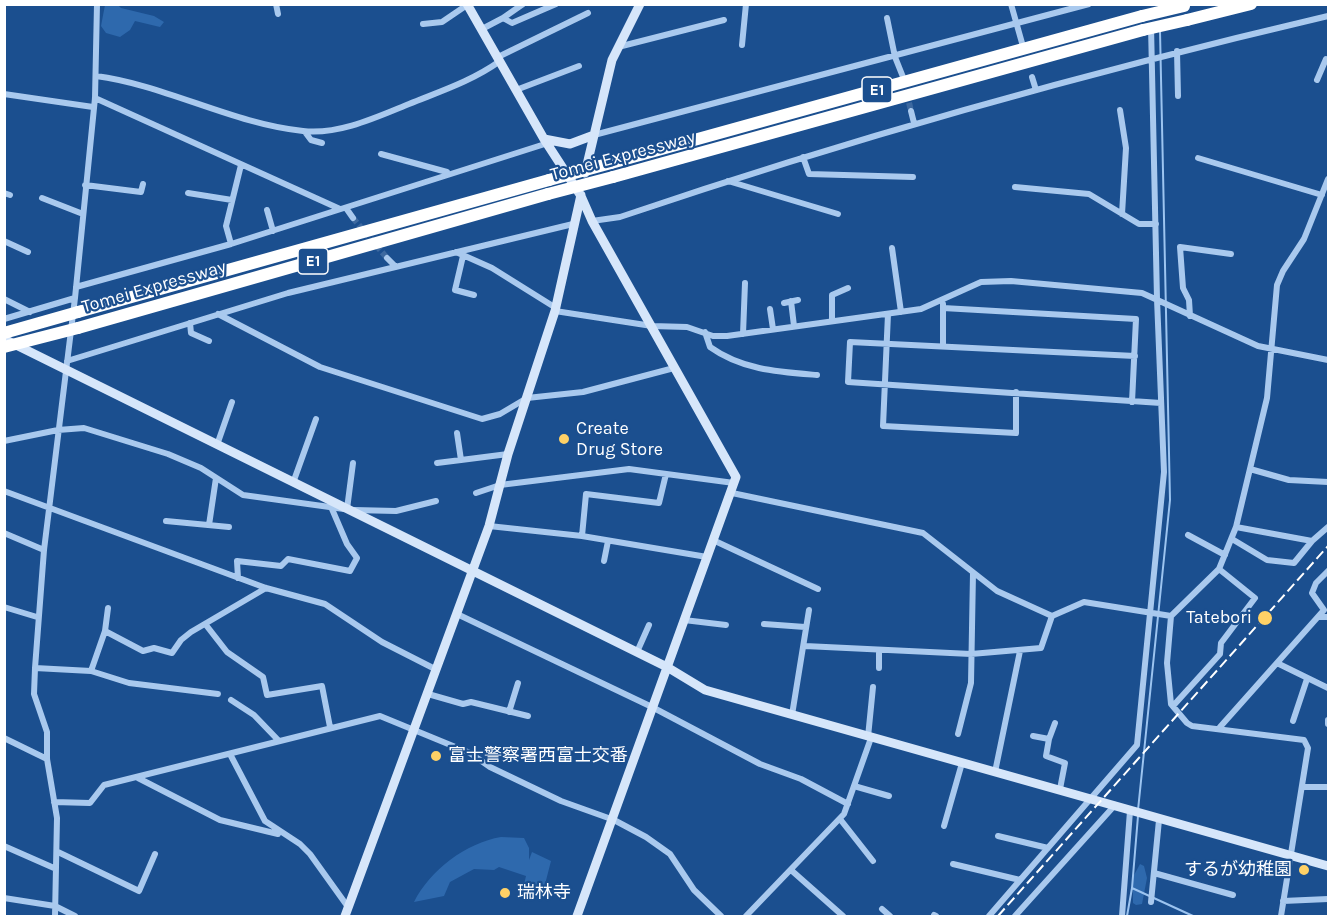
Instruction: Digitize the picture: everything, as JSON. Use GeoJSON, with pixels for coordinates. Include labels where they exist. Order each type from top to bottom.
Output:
{"type":"FeatureCollection","features":[{"type":"Feature","properties":{"kind":"highway","name":"Tomei Expressway"},"geometry":{"type":"LineString","coordinates":[[4,347],[1143,30],[1251,4]]}},
{"type":"Feature","properties":{"kind":"highway","name":"Tomei Expressway"},"geometry":{"type":"LineString","coordinates":[[4,333],[549,180],[1187,5]]}},
{"type":"Feature","properties":{"kind":"street"},"geometry":{"type":"LineString","coordinates":[[55,916],[54,868],[58,852],[54,802],[47,759],[47,732],[34,694],[37,617],[41,600],[44,550],[75,298],[96,76],[97,4]]}},
{"type":"Feature","properties":{"kind":"street"},"geometry":{"type":"LineString","coordinates":[[276,4],[278,15]]}},
{"type":"Feature","properties":{"kind":"street"},"geometry":{"type":"LineString","coordinates":[[482,29],[523,4]]}},
{"type":"Feature","properties":{"kind":"street"},"geometry":{"type":"LineString","coordinates":[[503,18],[512,23],[556,4]]}},
{"type":"Feature","properties":{"kind":"street"},"geometry":{"type":"LineString","coordinates":[[347,912],[416,730],[489,526],[508,454],[555,310],[606,80],[618,48],[640,4]]}},
{"type":"Feature","properties":{"kind":"street"},"geometry":{"type":"LineString","coordinates":[[742,45],[746,4]]}},
{"type":"Feature","properties":{"kind":"street"},"geometry":{"type":"LineString","coordinates":[[1011,4],[1022,43]]}},
{"type":"Feature","properties":{"kind":"street"},"geometry":{"type":"LineString","coordinates":[[76,287],[273,231],[546,141],[570,144],[594,135],[1089,4]]}},
{"type":"Feature","properties":{"kind":"street"},"geometry":{"type":"LineString","coordinates":[[988,916],[1137,745],[1164,481],[1157,299],[1151,4]]}},
{"type":"Feature","properties":{"kind":"street"},"geometry":{"type":"LineString","coordinates":[[423,24],[442,22],[467,5],[546,141],[581,196],[592,221],[736,477],[614,820],[577,916]]}},
{"type":"Feature","properties":{"kind":"street"},"geometry":{"type":"LineString","coordinates":[[96,76],[120,79],[204,107],[304,132],[359,124],[477,77],[499,59],[588,13]]}},
{"type":"Feature","properties":{"kind":"street"},"geometry":{"type":"LineString","coordinates":[[592,221],[620,217],[914,123],[1177,51],[1329,16]]}},
{"type":"Feature","properties":{"kind":"street"},"geometry":{"type":"LineString","coordinates":[[887,18],[895,57],[903,77]]}},
{"type":"Feature","properties":{"kind":"street"},"geometry":{"type":"LineString","coordinates":[[618,48],[724,20]]}},
{"type":"Feature","properties":{"kind":"street"},"geometry":{"type":"LineString","coordinates":[[1177,51],[1178,96]]}},
{"type":"Feature","properties":{"kind":"street"},"geometry":{"type":"LineString","coordinates":[[1317,80],[1326,59],[1329,60]]}},
{"type":"Feature","properties":{"kind":"street"},"geometry":{"type":"LineString","coordinates":[[516,90],[579,66]]}},
{"type":"Feature","properties":{"kind":"street"},"geometry":{"type":"LineString","coordinates":[[1032,77],[1036,90]]}},
{"type":"Feature","properties":{"kind":"street"},"geometry":{"type":"LineString","coordinates":[[4,94],[93,107]]}},
{"type":"Feature","properties":{"kind":"street"},"geometry":{"type":"LineString","coordinates":[[94,98],[241,165],[343,208],[353,218]]}},
{"type":"Feature","properties":{"kind":"street"},"geometry":{"type":"LineString","coordinates":[[1120,110],[1126,148],[1122,214]]}},
{"type":"Feature","properties":{"kind":"street"},"geometry":{"type":"LineString","coordinates":[[911,111],[914,123]]}},
{"type":"Feature","properties":{"kind":"street"},"geometry":{"type":"LineString","coordinates":[[304,132],[311,140],[322,143]]}},
{"type":"Feature","properties":{"kind":"street"},"geometry":{"type":"LineString","coordinates":[[381,153],[449,173]]}},
{"type":"Feature","properties":{"kind":"street"},"geometry":{"type":"LineString","coordinates":[[803,157],[809,174],[913,177]]}},
{"type":"Feature","properties":{"kind":"street"},"geometry":{"type":"LineString","coordinates":[[1198,158],[1322,195]]}},
{"type":"Feature","properties":{"kind":"street"},"geometry":{"type":"LineString","coordinates":[[231,244],[226,226],[241,165]]}},
{"type":"Feature","properties":{"kind":"street"},"geometry":{"type":"LineString","coordinates":[[1281,916],[1308,748],[1304,740],[1192,726],[1173,706],[1167,663],[1171,616],[1219,569],[1232,539],[1267,398],[1277,285],[1282,271],[1290,264],[1304,239],[1329,178]]}},
{"type":"Feature","properties":{"kind":"street"},"geometry":{"type":"LineString","coordinates":[[727,181],[838,214]]}},
{"type":"Feature","properties":{"kind":"street"},"geometry":{"type":"LineString","coordinates":[[86,185],[141,192],[143,184]]}},
{"type":"Feature","properties":{"kind":"street"},"geometry":{"type":"LineString","coordinates":[[1015,187],[1089,194],[1140,224],[1156,224]]}},
{"type":"Feature","properties":{"kind":"street"},"geometry":{"type":"LineString","coordinates":[[188,193],[232,200]]}},
{"type":"Feature","properties":{"kind":"street"},"geometry":{"type":"LineString","coordinates":[[42,198],[83,214]]}},
{"type":"Feature","properties":{"kind":"street"},"geometry":{"type":"LineString","coordinates":[[267,210],[273,231]]}},
{"type":"Feature","properties":{"kind":"street"},"geometry":{"type":"LineString","coordinates":[[66,366],[217,314],[395,266],[573,224]]}},
{"type":"Feature","properties":{"kind":"street"},"geometry":{"type":"LineString","coordinates":[[4,241],[28,252]]}},
{"type":"Feature","properties":{"kind":"street"},"geometry":{"type":"LineString","coordinates":[[1191,316],[1189,300],[1183,288],[1180,247],[1231,254]]}},
{"type":"Feature","properties":{"kind":"street"},"geometry":{"type":"LineString","coordinates":[[892,248],[901,312]]}},
{"type":"Feature","properties":{"kind":"street"},"geometry":{"type":"LineString","coordinates":[[455,252],[492,268],[555,310],[652,326],[687,327],[712,336],[888,314],[943,304],[1136,319],[1132,402]]}},
{"type":"Feature","properties":{"kind":"street"},"geometry":{"type":"LineString","coordinates":[[463,256],[455,290],[474,295]]}},
{"type":"Feature","properties":{"kind":"street"},"geometry":{"type":"LineString","coordinates":[[387,258],[395,266]]}},
{"type":"Feature","properties":{"kind":"street"},"geometry":{"type":"LineString","coordinates":[[943,304],[981,282],[993,281],[1142,293],[1272,350],[1329,360]]}},
{"type":"Feature","properties":{"kind":"street"},"geometry":{"type":"LineString","coordinates":[[743,333],[745,283]]}},
{"type":"Feature","properties":{"kind":"street"},"geometry":{"type":"LineString","coordinates":[[832,321],[832,295],[848,288]]}},
{"type":"Feature","properties":{"kind":"street"},"geometry":{"type":"LineString","coordinates":[[4,319],[75,298]]}},
{"type":"Feature","properties":{"kind":"street"},"geometry":{"type":"LineString","coordinates":[[4,299],[30,312]]}},
{"type":"Feature","properties":{"kind":"street"},"geometry":{"type":"LineString","coordinates":[[791,301],[794,326]]}},
{"type":"Feature","properties":{"kind":"street"},"geometry":{"type":"LineString","coordinates":[[943,304],[943,345]]}},
{"type":"Feature","properties":{"kind":"street"},"geometry":{"type":"LineString","coordinates":[[770,309],[773,329]]}},
{"type":"Feature","properties":{"kind":"street"},"geometry":{"type":"LineString","coordinates":[[217,314],[320,367],[483,419],[500,414],[527,398],[582,392],[674,368]]}},
{"type":"Feature","properties":{"kind":"street"},"geometry":{"type":"LineString","coordinates":[[888,314],[883,426],[1016,433],[1016,392]]}},
{"type":"Feature","properties":{"kind":"street"},"geometry":{"type":"LineString","coordinates":[[190,322],[191,333],[209,341]]}},
{"type":"Feature","properties":{"kind":"street"},"geometry":{"type":"LineString","coordinates":[[705,332],[710,347],[736,362],[773,371],[817,375]]}},
{"type":"Feature","properties":{"kind":"street"},"geometry":{"type":"LineString","coordinates":[[4,339],[66,366],[217,446],[667,667],[705,690],[1329,866]]}},
{"type":"Feature","properties":{"kind":"street"},"geometry":{"type":"LineString","coordinates":[[1135,356],[850,342],[848,382],[1161,403]]}},
{"type":"Feature","properties":{"kind":"street"},"geometry":{"type":"LineString","coordinates":[[217,446],[232,402]]}},
{"type":"Feature","properties":{"kind":"street"},"geometry":{"type":"LineString","coordinates":[[293,483],[316,419]]}},
{"type":"Feature","properties":{"kind":"street"},"geometry":{"type":"LineString","coordinates":[[4,441],[58,430],[84,428],[168,454],[201,468],[243,495],[332,509],[396,511],[436,501]]}},
{"type":"Feature","properties":{"kind":"street"},"geometry":{"type":"LineString","coordinates":[[457,433],[461,460]]}},
{"type":"Feature","properties":{"kind":"street"},"geometry":{"type":"LineString","coordinates":[[437,463],[508,454]]}},
{"type":"Feature","properties":{"kind":"street"},"geometry":{"type":"LineString","coordinates":[[347,509],[353,463]]}},
{"type":"Feature","properties":{"kind":"street"},"geometry":{"type":"LineString","coordinates":[[476,493],[500,485],[629,469],[733,488],[923,533],[997,591],[1053,616]]}},
{"type":"Feature","properties":{"kind":"street"},"geometry":{"type":"LineString","coordinates":[[1250,469],[1289,480],[1329,482]]}},
{"type":"Feature","properties":{"kind":"street"},"geometry":{"type":"LineString","coordinates":[[582,536],[586,494],[659,503],[666,474]]}},
{"type":"Feature","properties":{"kind":"street"},"geometry":{"type":"LineString","coordinates":[[209,525],[216,478]]}},
{"type":"Feature","properties":{"kind":"street"},"geometry":{"type":"LineString","coordinates":[[4,491],[49,510],[266,588],[325,604],[382,642],[437,670]]}},
{"type":"Feature","properties":{"kind":"street"},"geometry":{"type":"LineString","coordinates":[[238,578],[237,561],[281,566],[288,559],[350,571],[357,558],[347,544],[332,509]]}},
{"type":"Feature","properties":{"kind":"street"},"geometry":{"type":"LineString","coordinates":[[166,521],[229,527]]}},
{"type":"Feature","properties":{"kind":"street"},"geometry":{"type":"LineString","coordinates":[[489,526],[582,536],[707,557]]}},
{"type":"Feature","properties":{"kind":"street"},"geometry":{"type":"LineString","coordinates":[[1236,527],[1312,541]]}},
{"type":"Feature","properties":{"kind":"street"},"geometry":{"type":"LineString","coordinates":[[1232,539],[1267,560],[1294,563],[1312,541],[1329,527]]}},
{"type":"Feature","properties":{"kind":"street"},"geometry":{"type":"LineString","coordinates":[[4,533],[44,550]]}},
{"type":"Feature","properties":{"kind":"street"},"geometry":{"type":"LineString","coordinates":[[1188,535],[1225,555]]}},
{"type":"Feature","properties":{"kind":"street"},"geometry":{"type":"LineString","coordinates":[[604,561],[608,541]]}},
{"type":"Feature","properties":{"kind":"street"},"geometry":{"type":"LineString","coordinates":[[715,541],[818,589]]}},
{"type":"Feature","properties":{"kind":"street"},"geometry":{"type":"LineString","coordinates":[[1173,706],[1220,654],[1221,643],[1255,598],[1219,569]]}},
{"type":"Feature","properties":{"kind":"street"},"geometry":{"type":"LineString","coordinates":[[1220,728],[1324,610],[1312,593],[1316,583],[1329,571]]}},
{"type":"Feature","properties":{"kind":"street"},"geometry":{"type":"LineString","coordinates":[[958,734],[971,683],[973,573]]}},
{"type":"Feature","properties":{"kind":"street"},"geometry":{"type":"LineString","coordinates":[[105,631],[143,651],[154,648],[172,653],[181,640],[266,588]]}},
{"type":"Feature","properties":{"kind":"street"},"geometry":{"type":"LineString","coordinates":[[805,646],[971,654],[1020,651],[1041,648],[1053,616],[1084,602],[1171,616]]}},
{"type":"Feature","properties":{"kind":"street"},"geometry":{"type":"LineString","coordinates":[[4,607],[37,617]]}},
{"type":"Feature","properties":{"kind":"street"},"geometry":{"type":"LineString","coordinates":[[91,671],[105,631],[108,608]]}},
{"type":"Feature","properties":{"kind":"street"},"geometry":{"type":"LineString","coordinates":[[792,715],[805,646],[809,610]]}},
{"type":"Feature","properties":{"kind":"street"},"geometry":{"type":"LineString","coordinates":[[457,614],[652,708],[760,764],[801,779],[848,804]]}},
{"type":"Feature","properties":{"kind":"street"},"geometry":{"type":"LineString","coordinates":[[1319,616],[1329,618]]}},
{"type":"Feature","properties":{"kind":"street"},"geometry":{"type":"LineString","coordinates":[[684,620],[726,625]]}},
{"type":"Feature","properties":{"kind":"street"},"geometry":{"type":"LineString","coordinates":[[765,624],[806,627]]}},
{"type":"Feature","properties":{"kind":"street"},"geometry":{"type":"LineString","coordinates":[[206,625],[227,652],[263,677],[267,695],[322,686],[330,727]]}},
{"type":"Feature","properties":{"kind":"street"},"geometry":{"type":"LineString","coordinates":[[637,652],[649,625]]}},
{"type":"Feature","properties":{"kind":"street"},"geometry":{"type":"LineString","coordinates":[[879,650],[879,668]]}},
{"type":"Feature","properties":{"kind":"street"},"geometry":{"type":"LineString","coordinates":[[995,772],[1020,651]]}},
{"type":"Feature","properties":{"kind":"street"},"geometry":{"type":"LineString","coordinates":[[1277,663],[1329,688]]}},
{"type":"Feature","properties":{"kind":"street"},"geometry":{"type":"LineString","coordinates":[[35,668],[91,671],[129,683],[218,694]]}},
{"type":"Feature","properties":{"kind":"street"},"geometry":{"type":"LineString","coordinates":[[1293,721],[1308,679]]}},
{"type":"Feature","properties":{"kind":"street"},"geometry":{"type":"LineString","coordinates":[[509,712],[518,683]]}},
{"type":"Feature","properties":{"kind":"street"},"geometry":{"type":"LineString","coordinates":[[746,916],[840,819],[848,804],[869,737],[873,687]]}},
{"type":"Feature","properties":{"kind":"street"},"geometry":{"type":"LineString","coordinates":[[428,694],[463,704],[471,702],[528,716]]}},
{"type":"Feature","properties":{"kind":"street"},"geometry":{"type":"LineString","coordinates":[[231,700],[254,714],[279,741]]}},
{"type":"Feature","properties":{"kind":"street"},"geometry":{"type":"LineString","coordinates":[[54,802],[90,803],[104,785],[380,716],[470,753],[490,767],[561,801],[614,820],[646,837],[670,854],[694,890],[721,916]]}},
{"type":"Feature","properties":{"kind":"street"},"geometry":{"type":"LineString","coordinates":[[1055,723],[1046,756],[1065,763],[1060,789]]}},
{"type":"Feature","properties":{"kind":"street"},"geometry":{"type":"LineString","coordinates":[[1033,736],[1049,739]]}},
{"type":"Feature","properties":{"kind":"street"},"geometry":{"type":"LineString","coordinates":[[4,738],[47,759]]}},
{"type":"Feature","properties":{"kind":"street"},"geometry":{"type":"LineString","coordinates":[[230,754],[265,821],[300,844],[310,854],[347,912]]}},
{"type":"Feature","properties":{"kind":"street"},"geometry":{"type":"LineString","coordinates":[[944,826],[962,763]]}},
{"type":"Feature","properties":{"kind":"street"},"geometry":{"type":"LineString","coordinates":[[138,778],[220,820],[285,835]]}},
{"type":"Feature","properties":{"kind":"street"},"geometry":{"type":"LineString","coordinates":[[854,786],[889,796]]}},
{"type":"Feature","properties":{"kind":"street"},"geometry":{"type":"LineString","coordinates":[[1303,787],[1329,787]]}},
{"type":"Feature","properties":{"kind":"street"},"geometry":{"type":"LineString","coordinates":[[1015,916],[1115,805]]}},
{"type":"Feature","properties":{"kind":"street"},"geometry":{"type":"LineString","coordinates":[[1122,916],[1130,811]]}},
{"type":"Feature","properties":{"kind":"street"},"geometry":{"type":"LineString","coordinates":[[840,819],[873,861]]}},
{"type":"Feature","properties":{"kind":"street"},"geometry":{"type":"LineString","coordinates":[[1151,902],[1156,819]]}},
{"type":"Feature","properties":{"kind":"street"},"geometry":{"type":"LineString","coordinates":[[998,836],[1048,848]]}},
{"type":"Feature","properties":{"kind":"street"},"geometry":{"type":"LineString","coordinates":[[4,846],[54,868]]}},
{"type":"Feature","properties":{"kind":"street"},"geometry":{"type":"LineString","coordinates":[[58,852],[139,891],[155,854]]}},
{"type":"Feature","properties":{"kind":"street"},"geometry":{"type":"LineString","coordinates":[[953,864],[1020,880]]}},
{"type":"Feature","properties":{"kind":"street"},"geometry":{"type":"LineString","coordinates":[[791,870],[843,916]]}},
{"type":"Feature","properties":{"kind":"street"},"geometry":{"type":"LineString","coordinates":[[1154,873],[1233,895]]}},
{"type":"Feature","properties":{"kind":"street"},"geometry":{"type":"LineString","coordinates":[[4,898],[55,906],[75,916]]}},
{"type":"Feature","properties":{"kind":"street"},"geometry":{"type":"LineString","coordinates":[[1283,901],[1329,898]]}},
{"type":"Feature","properties":{"kind":"street"},"geometry":{"type":"LineString","coordinates":[[882,909],[890,916]]}},
{"type":"Feature","properties":{"kind":"shaded area"},"geometry":{"type":"Polygon","coordinates":[[[105,5],[118,5],[121,8],[154,16],[164,22],[160,27],[135,21],[130,30],[120,37],[106,33],[101,26],[105,5]]]}},
{"type":"Feature","properties":{"kind":"shaded area"},"geometry":{"type":"Polygon","coordinates":[[[501,837],[524,838],[529,848],[529,860],[532,852],[551,861],[541,900],[522,893],[526,876],[499,867],[494,870],[474,869],[450,882],[444,896],[414,902],[429,879],[450,860],[475,845],[501,837]]]}},
{"type":"Feature","properties":{"kind":"shaded area"},"geometry":{"type":"Polygon","coordinates":[[[1140,864],[1144,866],[1147,878],[1142,904],[1136,905],[1133,903],[1133,877],[1140,864]]]}},
{"type":"Feature","properties":{"kind":"waterway"},"geometry":{"type":"LineString","coordinates":[[1138,810],[1170,500],[1160,31]]}},
{"type":"Feature","properties":{"kind":"waterway"},"geometry":{"type":"LineString","coordinates":[[1127,916],[1132,888],[1138,816]]}},
{"type":"Feature","properties":{"kind":"waterway"},"geometry":{"type":"LineString","coordinates":[[1132,888],[1193,916]]}},
{"type":"Feature","properties":{"kind":"tunnel"},"geometry":{"type":"LineString","coordinates":[[907,94],[911,111]]}},
{"type":"Feature","properties":{"kind":"tunnel"},"geometry":{"type":"LineString","coordinates":[[353,218],[387,258]]}},
{"type":"Feature","properties":{"kind":"railway"},"geometry":{"type":"LineString","coordinates":[[998,916],[1328,546]]}},
{"type":"Feature","properties":{"kind":"place","name":"Create Drug Store"},"geometry":{"type":"Point","coordinates":[564,439]}},
{"type":"Feature","properties":{"kind":"place","name":"Tatebori"},"geometry":{"type":"Point","coordinates":[1265,618]}},
{"type":"Feature","properties":{"kind":"place","name":"富士警察署西富士交番"},"geometry":{"type":"Point","coordinates":[436,756]}},
{"type":"Feature","properties":{"kind":"place","name":"するが幼稚園"},"geometry":{"type":"Point","coordinates":[1304,870]}},
{"type":"Feature","properties":{"kind":"place","name":"瑞林寺"},"geometry":{"type":"Point","coordinates":[505,893]}}]}
